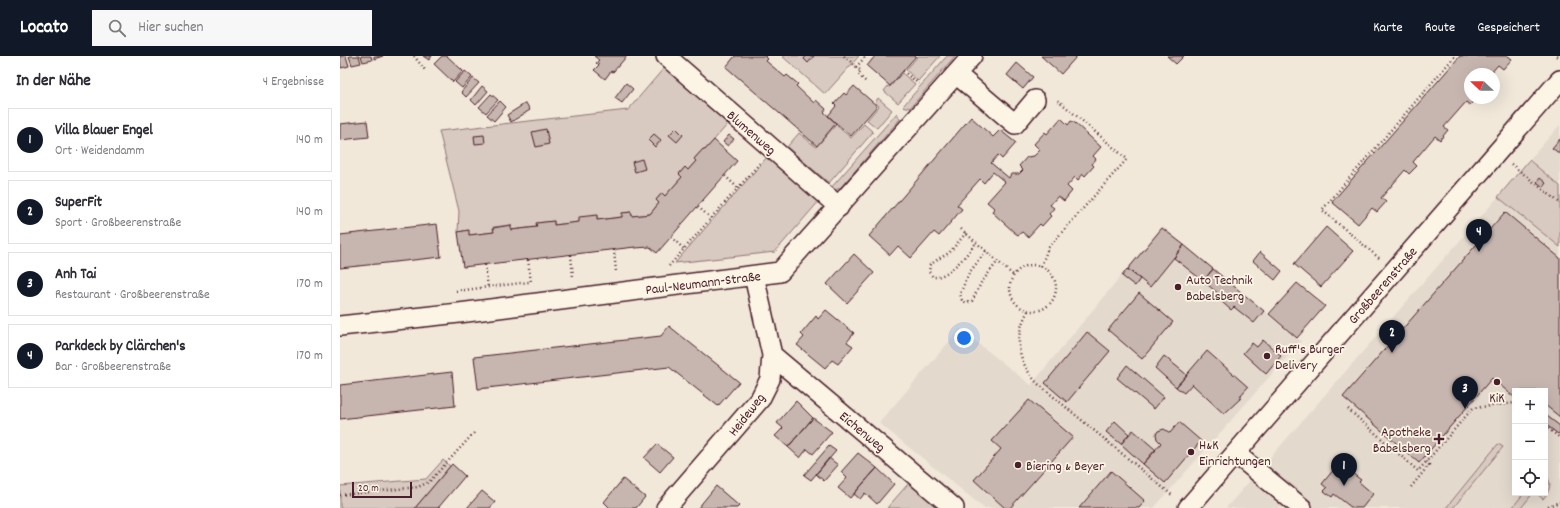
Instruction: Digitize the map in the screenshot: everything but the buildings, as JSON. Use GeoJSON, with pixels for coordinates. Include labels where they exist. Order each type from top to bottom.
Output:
{"type":"FeatureCollection","features":[{"type":"Feature","properties":{"kind":"street","name":"Blumenweg"},"geometry":{"type":"LineString","coordinates":[[666,56],[839,207]]}},
{"type":"Feature","properties":{"kind":"street","name":"Paul-Neumann-Straße"},"geometry":{"type":"LineString","coordinates":[[340,326],[459,313],[780,272],[972,56]]}},
{"type":"Feature","properties":{"kind":"street"},"geometry":{"type":"LineString","coordinates":[[956,74],[1015,124],[1035,100]]}},
{"type":"Feature","properties":{"kind":"street","name":"Großbeerenstraße"},"geometry":{"type":"LineString","coordinates":[[1182,503],[1236,454],[1560,80]]}},
{"type":"Feature","properties":{"kind":"street","name":"Heideweg"},"geometry":{"type":"LineString","coordinates":[[666,508],[760,399],[770,379],[772,355],[754,276]]}},
{"type":"Feature","properties":{"kind":"street","name":"Eichenweg"},"geometry":{"type":"LineString","coordinates":[[772,355],[954,508]]}},
{"type":"Feature","properties":{"kind":"street"},"geometry":{"type":"LineString","coordinates":[[1236,454],[1302,508]]}},
{"type":"Feature","properties":{"kind":"path"},"geometry":{"type":"LineString","coordinates":[[414,56],[425,70]]}},
{"type":"Feature","properties":{"kind":"path"},"geometry":{"type":"LineString","coordinates":[[844,56],[861,71],[858,74],[866,82]]}},
{"type":"Feature","properties":{"kind":"path"},"geometry":{"type":"LineString","coordinates":[[856,67],[866,56]]}},
{"type":"Feature","properties":{"kind":"path"},"geometry":{"type":"LineString","coordinates":[[1394,271],[1322,210],[1455,56]]}},
{"type":"Feature","properties":{"kind":"path"},"geometry":{"type":"LineString","coordinates":[[903,71],[919,84]]}},
{"type":"Feature","properties":{"kind":"path"},"geometry":{"type":"LineString","coordinates":[[1035,100],[1059,101],[1127,159],[1048,248],[1041,266]]}},
{"type":"Feature","properties":{"kind":"path"},"geometry":{"type":"LineString","coordinates":[[672,286],[669,267],[772,149]]}},
{"type":"Feature","properties":{"kind":"path"},"geometry":{"type":"LineString","coordinates":[[1496,153],[1560,203]]}},
{"type":"Feature","properties":{"kind":"path"},"geometry":{"type":"LineString","coordinates":[[725,176],[738,188]]}},
{"type":"Feature","properties":{"kind":"path"},"geometry":{"type":"LineString","coordinates":[[698,207],[711,218]]}},
{"type":"Feature","properties":{"kind":"path"},"geometry":{"type":"LineString","coordinates":[[961,229],[1013,275]]}},
{"type":"Feature","properties":{"kind":"path"},"geometry":{"type":"LineString","coordinates":[[966,233],[949,253],[930,265],[929,272],[933,277],[938,277],[957,266],[976,243]]}},
{"type":"Feature","properties":{"kind":"path"},"geometry":{"type":"LineString","coordinates":[[671,237],[684,249]]}},
{"type":"Feature","properties":{"kind":"path"},"geometry":{"type":"LineString","coordinates":[[614,250],[616,272]]}},
{"type":"Feature","properties":{"kind":"path"},"geometry":{"type":"LineString","coordinates":[[986,251],[969,274],[960,294],[962,300],[967,303],[972,301],[981,283],[998,262]]}},
{"type":"Feature","properties":{"kind":"path"},"geometry":{"type":"LineString","coordinates":[[571,255],[573,277]]}},
{"type":"Feature","properties":{"kind":"path"},"geometry":{"type":"LineString","coordinates":[[528,260],[530,282]]}},
{"type":"Feature","properties":{"kind":"path"},"geometry":{"type":"LineString","coordinates":[[485,265],[488,287]]}},
{"type":"Feature","properties":{"kind":"path"},"geometry":{"type":"LineString","coordinates":[[1025,266],[1041,266],[1047,269],[1055,280],[1055,294],[1052,301],[1042,309],[1028,311],[1021,308],[1011,297],[1010,282],[1013,275],[1018,269],[1025,266]]}},
{"type":"Feature","properties":{"kind":"path"},"geometry":{"type":"LineString","coordinates":[[1028,311],[1020,331],[1019,341],[1022,362],[1036,383],[1182,503]]}},
{"type":"Feature","properties":{"kind":"path"},"geometry":{"type":"LineString","coordinates":[[1348,409],[1418,471],[1473,408],[1512,403]]}},
{"type":"Feature","properties":{"kind":"path"},"geometry":{"type":"LineString","coordinates":[[1548,428],[1560,438]]}},
{"type":"Feature","properties":{"kind":"path"},"geometry":{"type":"LineString","coordinates":[[340,495],[418,487],[429,482],[474,433]]}},
{"type":"Feature","properties":{"kind":"path"},"geometry":{"type":"LineString","coordinates":[[1411,487],[1430,464],[1426,462]]}},
{"type":"Feature","properties":{"kind":"path"},"geometry":{"type":"LineString","coordinates":[[1548,506],[1560,502]]}},
{"type":"Feature","properties":{"kind":"shaded area"},"geometry":{"type":"Polygon","coordinates":[[[782,56],[859,56],[825,94],[782,56]]]}},
{"type":"Feature","properties":{"kind":"shaded area"},"geometry":{"type":"Polygon","coordinates":[[[918,56],[940,56],[918,81],[906,70],[918,56]]]}},
{"type":"Feature","properties":{"kind":"shaded area"},"geometry":{"type":"Polygon","coordinates":[[[947,56],[955,56],[910,108],[903,106],[947,56]]]}},
{"type":"Feature","properties":{"kind":"shaded area"},"geometry":{"type":"Polygon","coordinates":[[[664,68],[728,124],[705,150],[703,149],[694,159],[696,161],[688,170],[685,167],[679,174],[682,177],[665,196],[662,193],[656,200],[659,203],[650,214],[632,216],[631,212],[622,213],[622,217],[597,220],[597,216],[579,222],[554,225],[554,221],[537,223],[537,227],[511,230],[511,225],[493,227],[494,232],[469,235],[468,230],[458,232],[459,211],[439,131],[628,110],[664,68]]]}},
{"type":"Feature","properties":{"kind":"shaded area"},"geometry":{"type":"Polygon","coordinates":[[[902,73],[915,84],[898,103],[884,91],[888,86],[890,87],[902,73]]]}},
{"type":"Feature","properties":{"kind":"shaded area"},"geometry":{"type":"Polygon","coordinates":[[[878,98],[892,110],[877,128],[867,120],[879,106],[875,103],[878,98]]]}},
{"type":"Feature","properties":{"kind":"shaded area"},"geometry":{"type":"Polygon","coordinates":[[[897,113],[900,119],[841,187],[836,190],[830,189],[897,113]]]}},
{"type":"Feature","properties":{"kind":"shaded area"},"geometry":{"type":"Polygon","coordinates":[[[864,124],[873,132],[829,183],[787,147],[799,133],[816,147],[836,125],[851,138],[864,124]]]}},
{"type":"Feature","properties":{"kind":"shaded area"},"geometry":{"type":"Polygon","coordinates":[[[1560,125],[1560,186],[1529,160],[1560,125]]]}},
{"type":"Feature","properties":{"kind":"shaded area"},"geometry":{"type":"Polygon","coordinates":[[[768,156],[820,200],[775,252],[675,263],[768,156]]]}},
{"type":"Feature","properties":{"kind":"shaded area"},"geometry":{"type":"Polygon","coordinates":[[[1529,160],[1560,186],[1560,247],[1498,197],[1529,160]]]}},
{"type":"Feature","properties":{"kind":"shaded area"},"geometry":{"type":"Polygon","coordinates":[[[1498,197],[1560,247],[1560,508],[1226,508],[1498,197]]]}},
{"type":"Feature","properties":{"kind":"shaded area"},"geometry":{"type":"Polygon","coordinates":[[[1162,226],[1301,341],[1154,508],[984,508],[879,423],[960,329],[1031,385],[1162,226]]]}},
{"type":"Feature","properties":{"kind":"shaded area"},"geometry":{"type":"Polygon","coordinates":[[[1498,444],[1503,447],[1453,508],[1446,508],[1498,444]]]}},
{"type":"Feature","properties":{"kind":"shaded area"},"geometry":{"type":"Polygon","coordinates":[[[443,460],[450,466],[415,508],[340,508],[340,486],[426,479],[443,460]]]}},
{"type":"Feature","properties":{"kind":"shaded area"},"geometry":{"type":"Polygon","coordinates":[[[915,476],[952,508],[887,508],[915,476]]]}},
{"type":"Feature","properties":{"kind":"shaded area"},"geometry":{"type":"Polygon","coordinates":[[[1548,478],[1550,483],[1548,491],[1548,478]]]}},
{"type":"Feature","properties":{"kind":"shaded area"},"geometry":{"type":"Polygon","coordinates":[[[1522,496],[1531,496],[1521,508],[1512,508],[1522,496]]]}},
{"type":"Feature","properties":{"kind":"place","name":"Parkdeck by Clärchen's"},"geometry":{"type":"Point","coordinates":[1479,252]}},
{"type":"Feature","properties":{"kind":"place","name":"Auto Technik Babelsberg"},"geometry":{"type":"Point","coordinates":[1178,287]}},
{"type":"Feature","properties":{"kind":"place","name":"SuperFit"},"geometry":{"type":"Point","coordinates":[1392,353]}},
{"type":"Feature","properties":{"kind":"place","name":"Ruff's Burger Delivery"},"geometry":{"type":"Point","coordinates":[1267,356]}},
{"type":"Feature","properties":{"kind":"place","name":"KiK"},"geometry":{"type":"Point","coordinates":[1497,382]}},
{"type":"Feature","properties":{"kind":"place","name":"Anh Tai"},"geometry":{"type":"Point","coordinates":[1465,409]}},
{"type":"Feature","properties":{"kind":"place","name":"Apotheke Babelsberg"},"geometry":{"type":"Point","coordinates":[1439,439]}},
{"type":"Feature","properties":{"kind":"place","name":"H&K Einrichtungen"},"geometry":{"type":"Point","coordinates":[1191,452]}},
{"type":"Feature","properties":{"kind":"place","name":"Biering & Beyer"},"geometry":{"type":"Point","coordinates":[1018,465]}},
{"type":"Feature","properties":{"kind":"place","name":"Villa Blauer Engel"},"geometry":{"type":"Point","coordinates":[1344,486]}}]}
